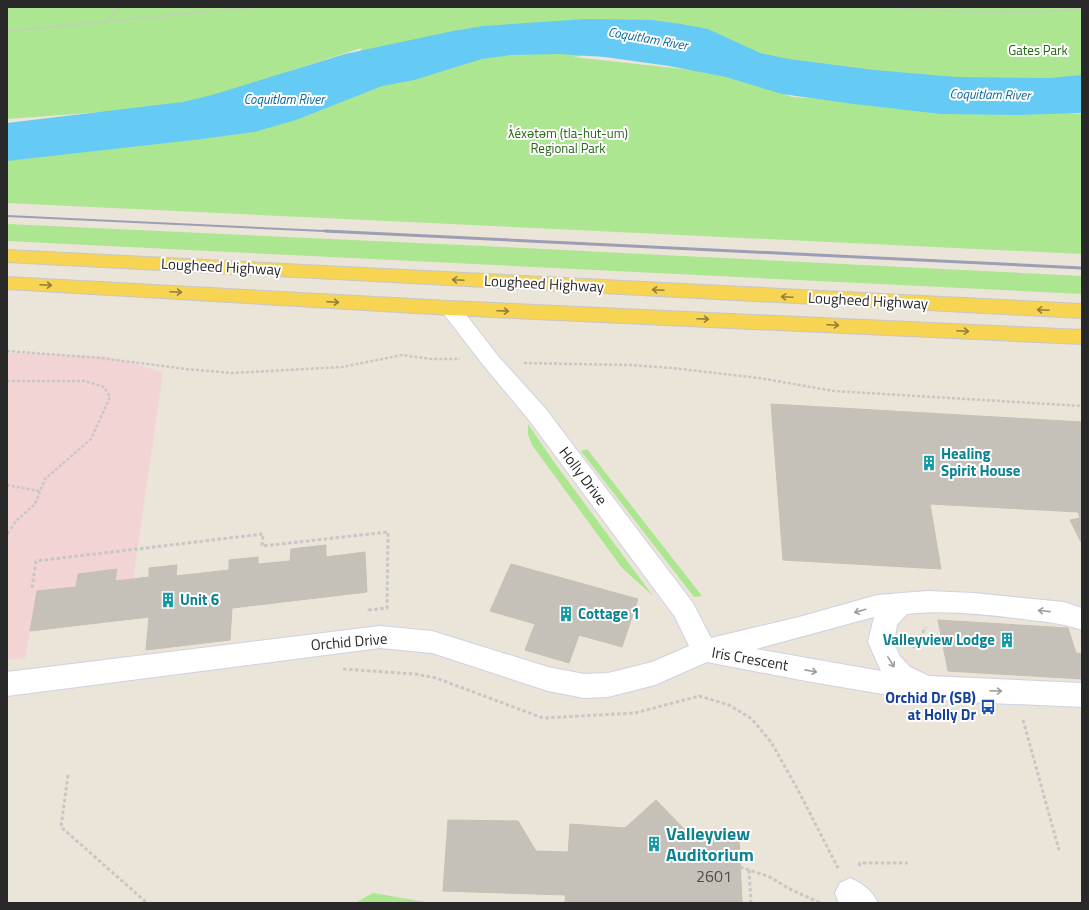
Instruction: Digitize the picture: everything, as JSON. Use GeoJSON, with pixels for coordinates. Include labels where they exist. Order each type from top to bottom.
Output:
{"type":"FeatureCollection","features":[{"type":"Feature","properties":{"kind":"main road","name":"Lougheed Highway"},"geometry":{"type":"LineString","coordinates":[[7,256],[1082,311]]}},
{"type":"Feature","properties":{"kind":"main road","name":"Lougheed Highway"},"geometry":{"type":"LineString","coordinates":[[7,282],[450,308],[1082,337]]}},
{"type":"Feature","properties":{"kind":"street","name":"Holly Drive"},"geometry":{"type":"LineString","coordinates":[[450,308],[491,361],[536,414],[684,610],[704,651]]}},
{"type":"Feature","properties":{"kind":"street","name":"Iris Crescent"},"geometry":{"type":"LineString","coordinates":[[704,651],[799,628],[877,606],[928,601],[974,603],[1064,613],[1082,619]]}},
{"type":"Feature","properties":{"kind":"street"},"geometry":{"type":"LineString","coordinates":[[900,604],[885,621],[881,642],[890,662],[901,675],[929,688]]}},
{"type":"Feature","properties":{"kind":"street","name":"Orchid Drive"},"geometry":{"type":"LineString","coordinates":[[7,684],[380,637],[432,642],[548,680],[584,686],[608,685],[655,673],[704,651]]}},
{"type":"Feature","properties":{"kind":"street","name":"Iris Crescent"},"geometry":{"type":"LineString","coordinates":[[704,651],[841,677],[929,688],[1082,695]]}},
{"type":"Feature","properties":{"kind":"path"},"geometry":{"type":"LineString","coordinates":[[108,22],[119,7]]}},
{"type":"Feature","properties":{"kind":"path"},"geometry":{"type":"LineString","coordinates":[[7,31],[257,7]]}},
{"type":"Feature","properties":{"kind":"path"},"geometry":{"type":"LineString","coordinates":[[884,7],[958,12],[1048,12],[1082,9]]}},
{"type":"Feature","properties":{"kind":"path"},"geometry":{"type":"LineString","coordinates":[[7,351],[100,358],[186,370],[232,373],[342,366],[402,355],[431,359],[461,359]]}},
{"type":"Feature","properties":{"kind":"path"},"geometry":{"type":"LineString","coordinates":[[526,363],[630,365],[672,368],[759,378],[834,391],[1082,406]]}},
{"type":"Feature","properties":{"kind":"path"},"geometry":{"type":"LineString","coordinates":[[7,380],[85,381],[97,383],[105,387],[110,398],[91,439],[49,476],[39,491],[35,504],[16,521],[7,534]]}},
{"type":"Feature","properties":{"kind":"path"},"geometry":{"type":"LineString","coordinates":[[7,486],[39,491]]}},
{"type":"Feature","properties":{"kind":"path"},"geometry":{"type":"LineString","coordinates":[[32,588],[36,561],[263,534],[262,546],[388,532],[387,608],[369,610],[371,638]]}},
{"type":"Feature","properties":{"kind":"path"},"geometry":{"type":"LineString","coordinates":[[919,652],[914,647],[928,622]]}},
{"type":"Feature","properties":{"kind":"path"},"geometry":{"type":"LineString","coordinates":[[335,668],[415,674],[436,678],[543,718],[635,713],[699,696],[729,705],[752,720],[771,742],[857,898]]}},
{"type":"Feature","properties":{"kind":"path"},"geometry":{"type":"LineString","coordinates":[[1022,714],[1059,850]]}},
{"type":"Feature","properties":{"kind":"path"},"geometry":{"type":"LineString","coordinates":[[68,775],[61,827],[147,903]]}},
{"type":"Feature","properties":{"kind":"path"},"geometry":{"type":"LineString","coordinates":[[860,863],[908,863]]}},
{"type":"Feature","properties":{"kind":"path"},"geometry":{"type":"LineString","coordinates":[[740,867],[770,877],[788,888],[820,903]]}},
{"type":"Feature","properties":{"kind":"path"},"geometry":{"type":"LineString","coordinates":[[749,870],[750,903]]}},
{"type":"Feature","properties":{"kind":"shaded area"},"geometry":{"type":"Polygon","coordinates":[[[7,353],[104,356],[163,372],[133,579],[115,581],[117,569],[78,574],[76,587],[37,591],[25,658],[7,660],[7,353]]]}},
{"type":"Feature","properties":{"kind":"green space"},"geometry":{"type":"Polygon","coordinates":[[[7,7],[1082,7],[1082,95],[616,51],[573,57],[709,72],[764,87],[792,97],[1082,114],[1082,254],[7,203],[7,126],[115,111],[7,119],[7,7]],[[361,48],[287,72],[332,63],[366,81],[361,48]]]}},
{"type":"Feature","properties":{"kind":"green space"},"geometry":{"type":"Polygon","coordinates":[[[7,224],[1082,276],[1082,294],[7,241],[7,224]]]}},
{"type":"Feature","properties":{"kind":"green space"},"geometry":{"type":"Polygon","coordinates":[[[528,424],[554,462],[653,596],[622,568],[532,445],[528,434],[528,424]]]}},
{"type":"Feature","properties":{"kind":"green space"},"geometry":{"type":"Polygon","coordinates":[[[587,449],[702,596],[694,597],[581,451],[587,449]]]}},
{"type":"Feature","properties":{"kind":"green space"},"geometry":{"type":"Polygon","coordinates":[[[373,893],[431,903],[355,903],[373,893]]]}},
{"type":"Feature","properties":{"kind":"water","name":"Coquitlam River"},"geometry":{"type":"Polygon","coordinates":[[[586,19],[652,20],[681,24],[708,29],[760,53],[789,59],[874,70],[956,77],[1050,78],[1082,75],[1082,113],[1017,115],[941,114],[782,94],[726,77],[669,66],[605,57],[559,54],[511,55],[482,59],[414,80],[382,86],[296,120],[254,132],[7,161],[7,123],[183,102],[212,95],[345,54],[453,31],[483,26],[586,19]]]}},
{"type":"Feature","properties":{"kind":"building","name":"Healing Spirit House"},"geometry":{"type":"Polygon","coordinates":[[[771,404],[1082,422],[1082,544],[1070,520],[1080,518],[1078,512],[930,504],[941,569],[783,560],[771,404]]]}},
{"type":"Feature","properties":{"kind":"building","name":"Unit 6"},"geometry":{"type":"Polygon","coordinates":[[[326,545],[326,557],[365,552],[367,592],[232,608],[230,640],[146,650],[149,617],[30,631],[37,591],[76,587],[78,574],[117,569],[115,581],[149,577],[149,568],[177,565],[176,576],[229,570],[229,560],[258,557],[258,564],[290,561],[291,549],[326,545]]]}},
{"type":"Feature","properties":{"kind":"building","name":"Cottage 1"},"geometry":{"type":"Polygon","coordinates":[[[511,564],[638,599],[622,647],[579,635],[569,663],[525,650],[535,624],[490,611],[511,564]]]}},
{"type":"Feature","properties":{"kind":"building","name":"Valleyview Lodge"},"geometry":{"type":"Polygon","coordinates":[[[938,620],[1068,628],[1076,653],[1082,654],[1082,679],[948,671],[938,620]]]}},
{"type":"Feature","properties":{"kind":"building","name":"Valleyview Auditorium"},"geometry":{"type":"Polygon","coordinates":[[[656,800],[689,834],[739,836],[742,903],[565,903],[570,824],[625,828],[656,800]]]}},
{"type":"Feature","properties":{"kind":"building"},"geometry":{"type":"Polygon","coordinates":[[[448,820],[518,821],[536,851],[568,852],[565,895],[443,891],[448,820]]]}},
{"type":"Feature","properties":{"kind":"railway"},"geometry":{"type":"LineString","coordinates":[[7,216],[330,231]]}},
{"type":"Feature","properties":{"kind":"railway"},"geometry":{"type":"LineString","coordinates":[[325,231],[330,231]]}},
{"type":"Feature","properties":{"kind":"railway"},"geometry":{"type":"LineString","coordinates":[[330,231],[346,232]]}},
{"type":"Feature","properties":{"kind":"railway"},"geometry":{"type":"LineString","coordinates":[[330,231],[1082,268]]}},
{"type":"Feature","properties":{"kind":"place","name":"Healing Spirit House"},"geometry":{"type":"Point","coordinates":[929,463]}},
{"type":"Feature","properties":{"kind":"place","name":"Unit 6"},"geometry":{"type":"Point","coordinates":[168,600]}},
{"type":"Feature","properties":{"kind":"place","name":"Cottage 1"},"geometry":{"type":"Point","coordinates":[566,614]}},
{"type":"Feature","properties":{"kind":"place","name":"Valleyview Lodge"},"geometry":{"type":"Point","coordinates":[1007,640]}},
{"type":"Feature","properties":{"kind":"place","name":"Orchid Dr (SB) at Holly Dr"},"geometry":{"type":"Point","coordinates":[988,707]}},
{"type":"Feature","properties":{"kind":"place","name":"Valleyview Auditorium"},"geometry":{"type":"Point","coordinates":[654,844]}},
{"type":"Feature","properties":{"kind":"park label","name":"Gates Park"},"geometry":{"type":"Point","coordinates":[1038,50]}},
{"type":"Feature","properties":{"kind":"park label","name":"ƛ̓éxətəm (tla-hut-um) Regional Park"},"geometry":{"type":"Point","coordinates":[568,140]}}]}
